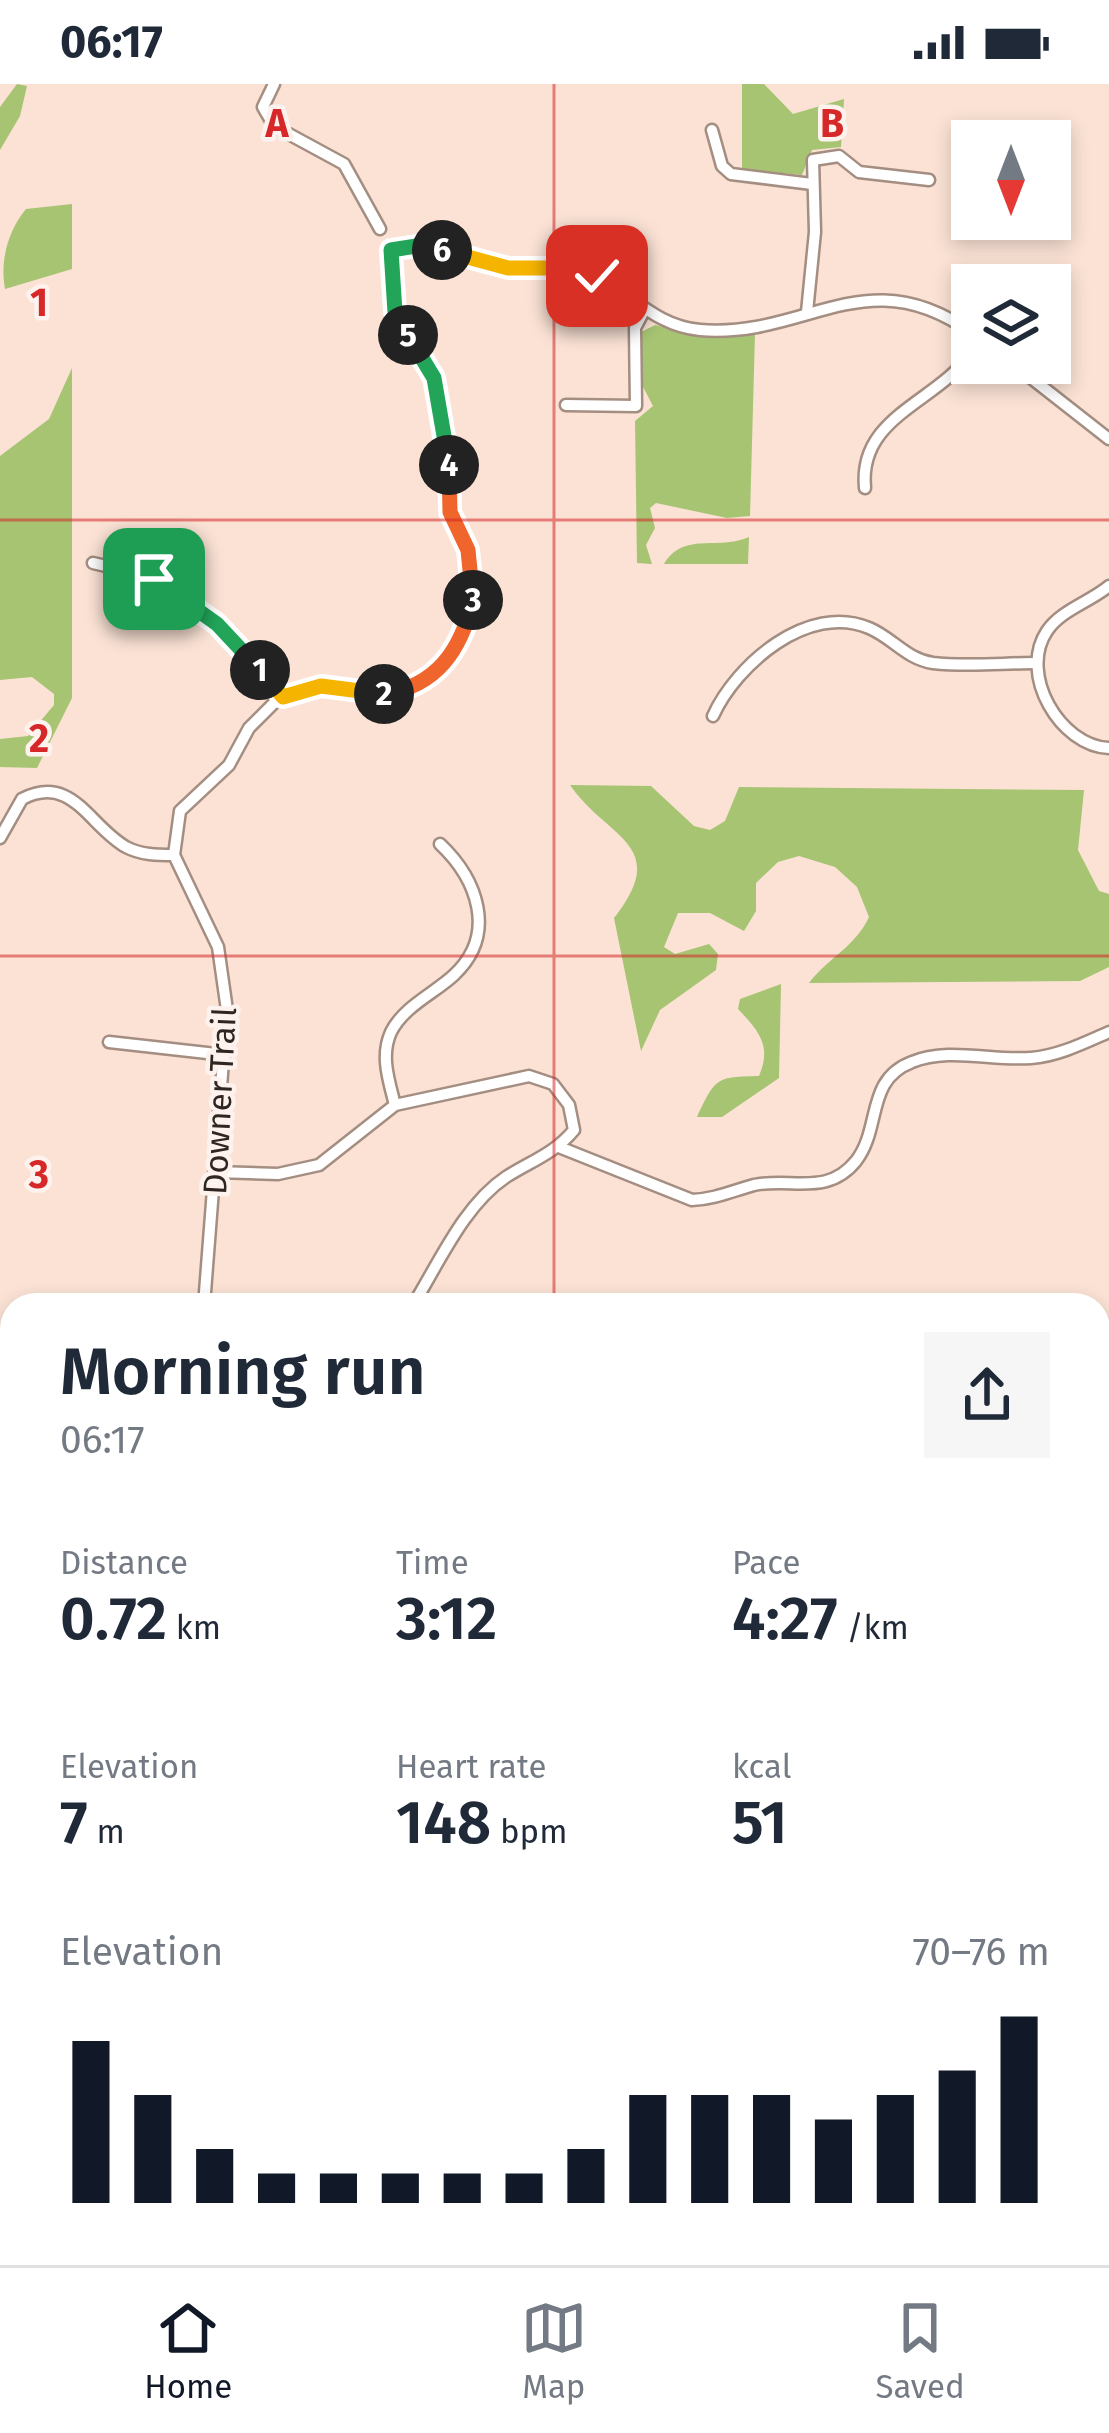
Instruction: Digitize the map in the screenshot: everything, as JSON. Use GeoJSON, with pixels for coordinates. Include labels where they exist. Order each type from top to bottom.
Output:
{"type":"FeatureCollection","features":[{"type":"Feature","properties":{"kind":"street"},"geometry":{"type":"LineString","coordinates":[[274,84],[263,107],[274,126],[344,164],[380,229]]}},
{"type":"Feature","properties":{"kind":"street"},"geometry":{"type":"LineString","coordinates":[[712,130],[722,166],[731,174],[812,184]]}},
{"type":"Feature","properties":{"kind":"street"},"geometry":{"type":"LineString","coordinates":[[807,312],[815,232],[813,160],[839,156],[859,172],[929,179]]}},
{"type":"Feature","properties":{"kind":"street"},"geometry":{"type":"LineString","coordinates":[[0,838],[22,799],[50,790],[67,794],[126,847],[174,855],[180,811],[229,765],[249,728],[283,697],[321,686],[373,695],[416,687],[439,670],[466,628],[474,596],[472,571],[450,512],[439,398],[426,362],[395,312],[391,250],[423,245],[534,272],[582,268],[669,324],[722,331],[850,299],[904,299],[929,306],[951,320]]}},
{"type":"Feature","properties":{"kind":"street"},"geometry":{"type":"LineString","coordinates":[[566,405],[636,406],[635,328],[644,311]]}},
{"type":"Feature","properties":{"kind":"street"},"geometry":{"type":"LineString","coordinates":[[865,488],[865,456],[877,433],[931,396],[951,375]]}},
{"type":"Feature","properties":{"kind":"street"},"geometry":{"type":"LineString","coordinates":[[1040,384],[1108,434]]}},
{"type":"Feature","properties":{"kind":"street"},"geometry":{"type":"LineString","coordinates":[[93,563],[143,574],[177,592],[239,646],[283,697]]}},
{"type":"Feature","properties":{"kind":"street"},"geometry":{"type":"LineString","coordinates":[[1109,586],[1047,630],[1036,663],[1042,688],[1064,728],[1082,741],[1109,748]]}},
{"type":"Feature","properties":{"kind":"street"},"geometry":{"type":"LineString","coordinates":[[713,716],[727,686],[801,628],[829,621],[872,629],[910,657],[934,663],[1036,663]]}},
{"type":"Feature","properties":{"kind":"street"},"geometry":{"type":"LineString","coordinates":[[395,1105],[385,1069],[391,1032],[411,1008],[458,972],[478,933],[477,892],[461,864],[440,844]]}},
{"type":"Feature","properties":{"kind":"street","name":"Downer Trail"},"geometry":{"type":"LineString","coordinates":[[174,855],[218,947],[227,1010],[205,1293]]}},
{"type":"Feature","properties":{"kind":"street"},"geometry":{"type":"LineString","coordinates":[[560,1147],[692,1200],[715,1199],[760,1184],[812,1186],[838,1177],[855,1162],[868,1139],[876,1096],[889,1076],[907,1064],[929,1056],[1030,1058],[1109,1032]]}},
{"type":"Feature","properties":{"kind":"street"},"geometry":{"type":"LineString","coordinates":[[109,1042],[225,1055]]}},
{"type":"Feature","properties":{"kind":"street"},"geometry":{"type":"LineString","coordinates":[[216,1172],[278,1174],[320,1165],[395,1105],[529,1076],[553,1084],[569,1105],[574,1130],[560,1147],[507,1177],[478,1204],[421,1293]]}},
{"type":"Feature","properties":{"kind":"green space"},"geometry":{"type":"Polygon","coordinates":[[[17,84],[27,86],[20,116],[0,150],[0,107],[17,84]]]}},
{"type":"Feature","properties":{"kind":"green space"},"geometry":{"type":"Polygon","coordinates":[[[742,84],[764,84],[793,114],[844,99],[841,147],[812,150],[802,175],[742,169],[742,84]]]}},
{"type":"Feature","properties":{"kind":"green space"},"geometry":{"type":"Polygon","coordinates":[[[72,204],[72,269],[5,289],[6,248],[26,209],[72,204]]]}},
{"type":"Feature","properties":{"kind":"green space"},"geometry":{"type":"Polygon","coordinates":[[[655,325],[715,338],[755,333],[750,516],[727,518],[656,503],[650,508],[655,528],[646,545],[652,564],[637,563],[635,421],[653,406],[640,381],[641,332],[655,325]]]}},
{"type":"Feature","properties":{"kind":"green space"},"geometry":{"type":"Polygon","coordinates":[[[72,368],[72,698],[37,768],[0,767],[0,739],[28,736],[54,705],[54,694],[32,677],[0,680],[0,456],[49,419],[72,368]]]}},
{"type":"Feature","properties":{"kind":"green space"},"geometry":{"type":"Polygon","coordinates":[[[749,537],[748,564],[664,564],[681,548],[749,537]]]}},
{"type":"Feature","properties":{"kind":"green space"},"geometry":{"type":"Polygon","coordinates":[[[570,785],[651,786],[694,826],[710,830],[725,821],[739,787],[1084,790],[1078,850],[1099,891],[1109,894],[1109,967],[1080,981],[809,983],[857,936],[869,917],[857,887],[835,867],[799,856],[778,862],[756,883],[756,911],[744,931],[710,913],[678,913],[664,947],[675,954],[709,944],[718,954],[716,970],[660,1010],[641,1051],[614,918],[637,874],[635,858],[628,844],[570,785]]]}},
{"type":"Feature","properties":{"kind":"green space"},"geometry":{"type":"Polygon","coordinates":[[[781,984],[779,1078],[722,1117],[697,1117],[719,1082],[759,1076],[764,1047],[738,1009],[740,999],[781,984]]]}},
{"type":"Feature","properties":{"kind":"route"},"geometry":{"type":"LineString","coordinates":[[154,579],[217,624],[283,697],[321,686],[373,695],[416,687],[455,651],[474,596],[468,550],[450,512],[449,459],[439,398],[426,362],[395,312],[391,250],[423,245],[508,268],[534,272],[582,268],[597,276]]}}]}
